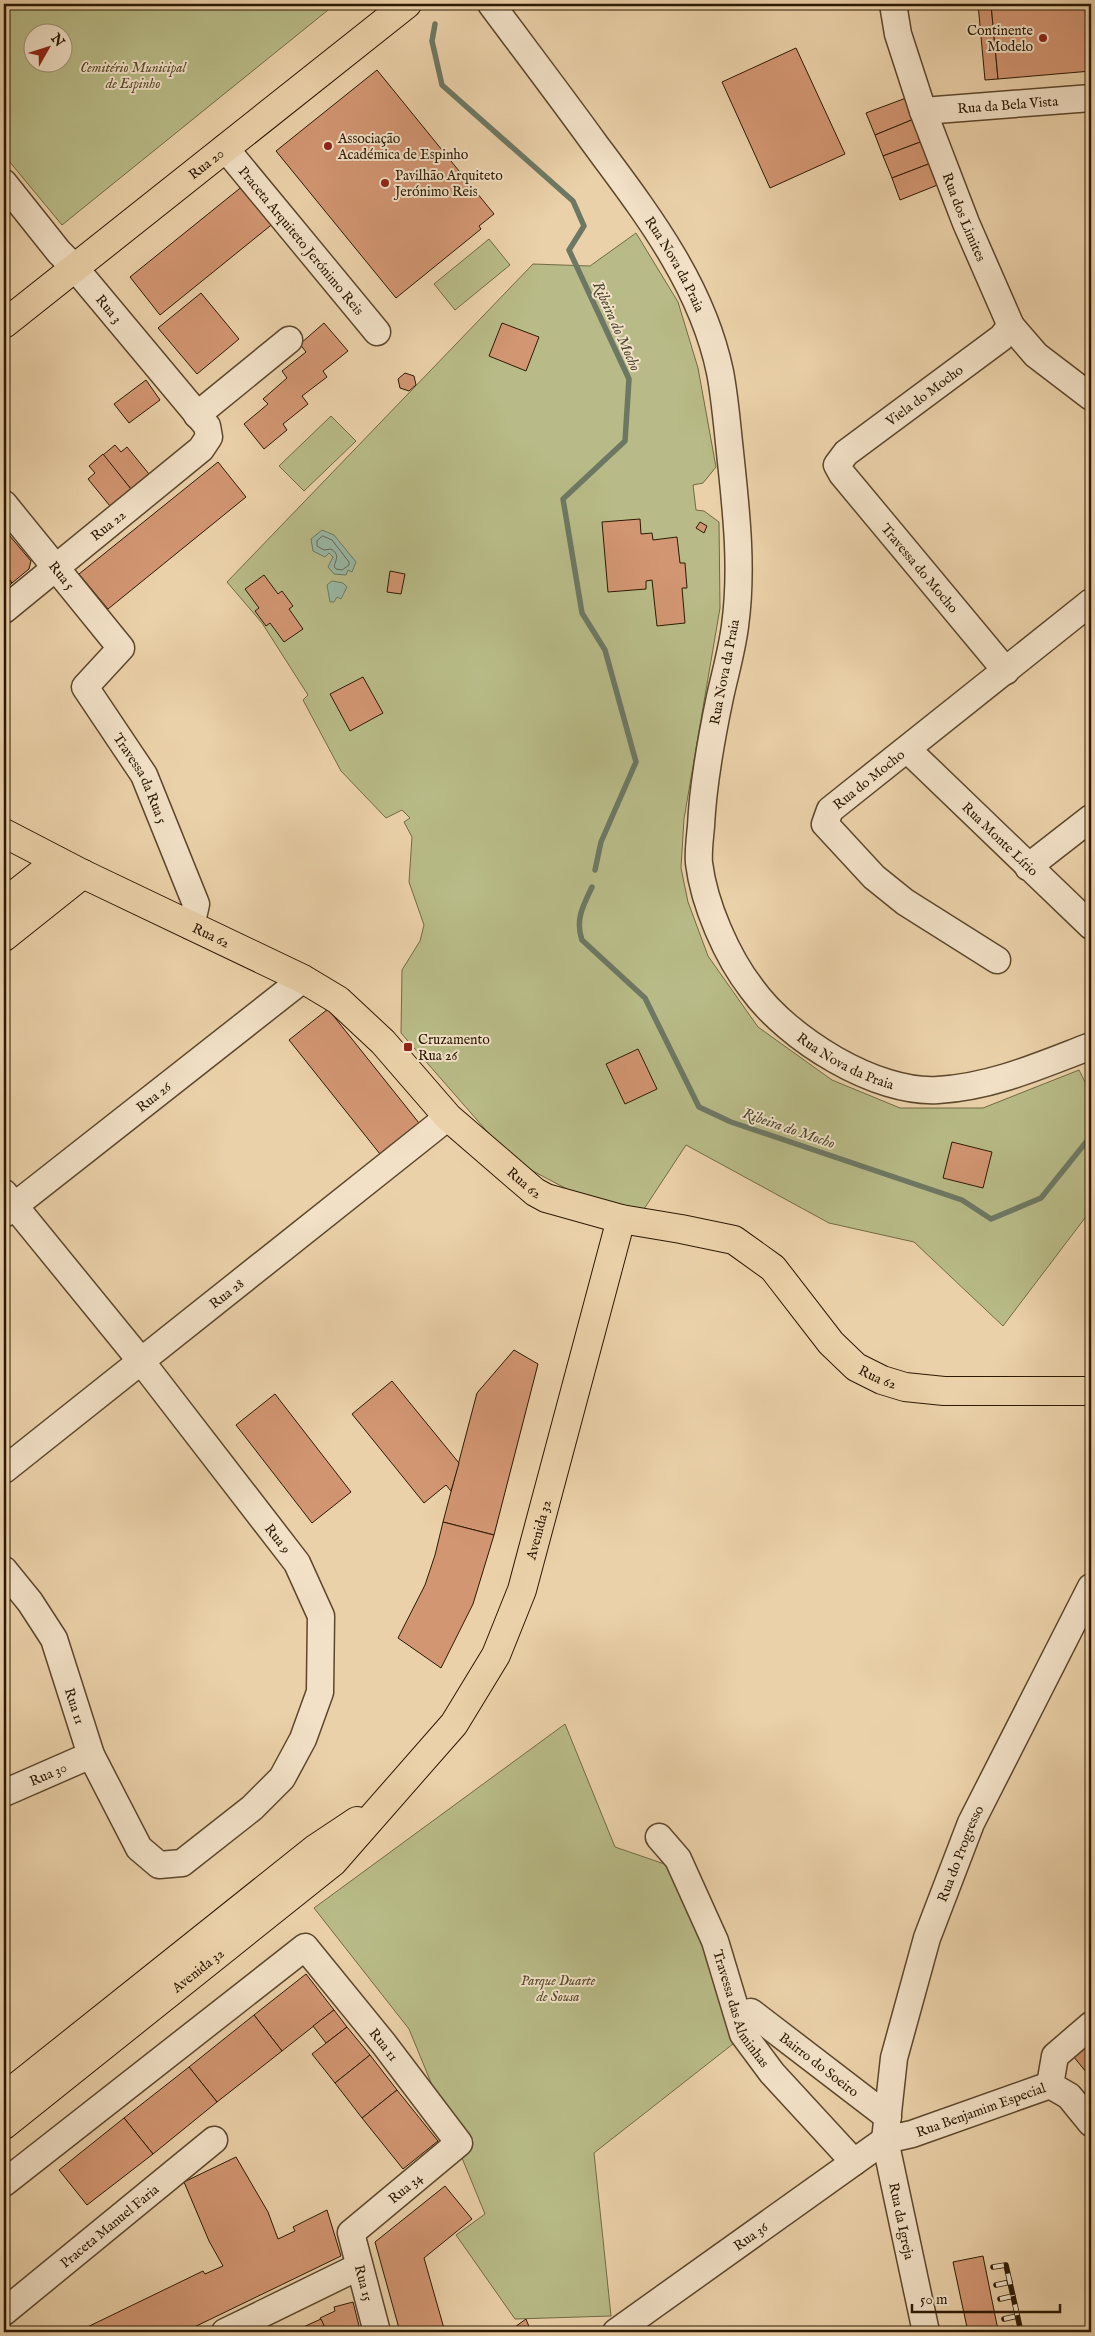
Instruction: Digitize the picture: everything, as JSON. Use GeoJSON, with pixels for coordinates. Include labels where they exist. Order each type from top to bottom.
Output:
{"type":"FeatureCollection","features":[{"type":"Feature","properties":{"kind":"main road","name":"Rua 20"},"geometry":{"type":"LineString","coordinates":[[4,324],[407,4]]}},
{"type":"Feature","properties":{"kind":"main road","name":"Rua 62"},"geometry":{"type":"LineString","coordinates":[[4,833],[83,874],[303,979],[338,1000],[383,1042],[448,1117],[535,1192],[546,1198],[621,1219],[681,1228],[734,1240],[773,1268],[831,1343],[856,1367],[882,1380],[904,1387],[944,1391],[1091,1391]]}},
{"type":"Feature","properties":{"kind":"main road"},"geometry":{"type":"LineString","coordinates":[[4,903],[57,861]]}},
{"type":"Feature","properties":{"kind":"main road"},"geometry":{"type":"LineString","coordinates":[[4,937],[83,874]]}},
{"type":"Feature","properties":{"kind":"main road","name":"Avenida 32"},"geometry":{"type":"LineString","coordinates":[[4,2125],[333,1862],[454,1724],[496,1655],[522,1590],[621,1219]]}},
{"type":"Feature","properties":{"kind":"main road","name":"Avenida 32"},"geometry":{"type":"LineString","coordinates":[[4,2097],[315,1849],[381,1806]]}},
{"type":"Feature","properties":{"kind":"street","name":"Rua Nova da Praia"},"geometry":{"type":"LineString","coordinates":[[491,4],[665,241],[687,279],[706,325],[719,371],[736,502],[738,564],[735,626],[710,752],[702,806],[698,861],[707,896],[725,944],[752,990],[783,1022],[817,1048],[854,1070],[889,1084],[934,1090],[991,1083],[1091,1046]]}},
{"type":"Feature","properties":{"kind":"street","name":"Rua dos Limites"},"geometry":{"type":"LineString","coordinates":[[893,4],[898,34],[923,111],[966,223],[1011,326],[1036,355],[1091,397]]}},
{"type":"Feature","properties":{"kind":"street","name":"Rua da Bela Vista"},"geometry":{"type":"LineString","coordinates":[[923,111],[1091,98]]}},
{"type":"Feature","properties":{"kind":"street","name":"Praceta Arquiteto Jerónimo Reis"},"geometry":{"type":"LineString","coordinates":[[225,148],[377,332]]}},
{"type":"Feature","properties":{"kind":"street","name":"Rua 3"},"geometry":{"type":"LineString","coordinates":[[4,183],[203,426]]}},
{"type":"Feature","properties":{"kind":"street","name":"Viela do Mocho"},"geometry":{"type":"LineString","coordinates":[[837,465],[846,452],[1000,338],[1011,326]]}},
{"type":"Feature","properties":{"kind":"street","name":"Rua 22"},"geometry":{"type":"LineString","coordinates":[[4,610],[201,449],[203,426],[288,340]]}},
{"type":"Feature","properties":{"kind":"street","name":"Travessa do Mocho"},"geometry":{"type":"LineString","coordinates":[[837,465],[842,474],[1006,671]]}},
{"type":"Feature","properties":{"kind":"street","name":"Rua 5"},"geometry":{"type":"LineString","coordinates":[[4,504],[121,648]]}},
{"type":"Feature","properties":{"kind":"street","name":"Rua do Mocho"},"geometry":{"type":"LineString","coordinates":[[997,960],[904,902],[874,877],[825,824],[830,810],[908,750],[1091,602]]}},
{"type":"Feature","properties":{"kind":"street","name":"Travessa da Rua 5"},"geometry":{"type":"LineString","coordinates":[[121,648],[85,687],[144,775],[196,904],[191,926]]}},
{"type":"Feature","properties":{"kind":"street","name":"Rua Monte Lírio"},"geometry":{"type":"LineString","coordinates":[[908,750],[1028,868],[1091,926]]}},
{"type":"Feature","properties":{"kind":"street"},"geometry":{"type":"LineString","coordinates":[[1028,868],[1091,818]]}},
{"type":"Feature","properties":{"kind":"street","name":"Rua 26"},"geometry":{"type":"LineString","coordinates":[[7,1204],[303,979]]}},
{"type":"Feature","properties":{"kind":"street","name":"Rua 28"},"geometry":{"type":"LineString","coordinates":[[4,1470],[448,1117]]}},
{"type":"Feature","properties":{"kind":"street","name":"Rua 9"},"geometry":{"type":"LineString","coordinates":[[7,1204],[141,1361],[298,1563],[321,1616],[320,1692],[303,1739],[282,1778],[252,1808],[182,1864],[159,1865],[140,1848]]}},
{"type":"Feature","properties":{"kind":"street","name":"Rua 11"},"geometry":{"type":"LineString","coordinates":[[4,1570],[30,1602],[54,1638],[91,1755],[140,1848]]}},
{"type":"Feature","properties":{"kind":"street","name":"Rua do Progresso"},"geometry":{"type":"LineString","coordinates":[[886,2128],[894,2058],[926,1938],[972,1823],[1091,1587]]}},
{"type":"Feature","properties":{"kind":"street","name":"Rua 30"},"geometry":{"type":"LineString","coordinates":[[4,1793],[91,1755]]}},
{"type":"Feature","properties":{"kind":"street","name":"Travessa das Alminhas"},"geometry":{"type":"LineString","coordinates":[[659,1837],[678,1859],[715,1941],[743,2034],[772,2073],[854,2162]]}},
{"type":"Feature","properties":{"kind":"street","name":"Rua 11"},"geometry":{"type":"LineString","coordinates":[[4,2184],[305,1947],[384,2044],[459,2143]]}},
{"type":"Feature","properties":{"kind":"street","name":"Bairro do Soeiro"},"geometry":{"type":"LineString","coordinates":[[751,2012],[886,2128]]}},
{"type":"Feature","properties":{"kind":"street"},"geometry":{"type":"LineString","coordinates":[[1050,2085],[1056,2056],[1091,2026]]}},
{"type":"Feature","properties":{"kind":"street","name":"Rua Benjamim Especial"},"geometry":{"type":"LineString","coordinates":[[886,2128],[912,2134],[1050,2085],[1069,2096],[1091,2123]]}},
{"type":"Feature","properties":{"kind":"street","name":"Rua 36"},"geometry":{"type":"LineString","coordinates":[[616,2332],[854,2162],[886,2128]]}},
{"type":"Feature","properties":{"kind":"street","name":"Rua da Igreja"},"geometry":{"type":"LineString","coordinates":[[886,2128],[926,2332]]}},
{"type":"Feature","properties":{"kind":"street","name":"Praceta Manuel Faria"},"geometry":{"type":"LineString","coordinates":[[4,2312],[214,2140]]}},
{"type":"Feature","properties":{"kind":"street","name":"Rua 34"},"geometry":{"type":"LineString","coordinates":[[351,2233],[459,2143]]}},
{"type":"Feature","properties":{"kind":"street","name":"Rua 15"},"geometry":{"type":"LineString","coordinates":[[351,2233],[358,2267],[377,2332]]}},
{"type":"Feature","properties":{"kind":"street"},"geometry":{"type":"LineString","coordinates":[[224,2332],[358,2267]]}},
{"type":"Feature","properties":{"kind":"green space","name":"Cemitério Municipal de Espinho"},"geometry":{"type":"Polygon","coordinates":[[[4,4],[331,4],[333,6],[62,225],[4,155],[4,4]]]}},
{"type":"Feature","properties":{"kind":"green space"},"geometry":{"type":"Polygon","coordinates":[[[636,233],[678,302],[698,368],[716,467],[703,483],[693,485],[696,510],[704,511],[719,522],[720,608],[684,819],[681,868],[688,902],[708,956],[758,1027],[832,1080],[900,1108],[983,1108],[1079,1070],[1091,1094],[1091,1210],[1003,1326],[914,1242],[829,1223],[686,1145],[644,1209],[584,1198],[512,1160],[401,1033],[402,970],[420,941],[424,925],[409,882],[412,837],[404,822],[410,818],[402,810],[386,818],[341,771],[303,700],[308,695],[262,623],[227,582],[533,264],[590,266],[636,233]]]}},
{"type":"Feature","properties":{"kind":"green space"},"geometry":{"type":"Polygon","coordinates":[[[489,239],[510,265],[455,310],[434,284],[489,239]]]}},
{"type":"Feature","properties":{"kind":"green space"},"geometry":{"type":"Polygon","coordinates":[[[331,416],[356,441],[304,491],[279,466],[331,416]]]}},
{"type":"Feature","properties":{"kind":"green space","name":"Parque Duarte de Sousa"},"geometry":{"type":"Polygon","coordinates":[[[565,1724],[615,1847],[679,1869],[738,2040],[594,2153],[611,2316],[515,2319],[456,2235],[485,2214],[409,2029],[314,1908],[565,1724]]]}},
{"type":"Feature","properties":{"kind":"water"},"geometry":{"type":"Polygon","coordinates":[[[322,530],[334,535],[356,562],[352,572],[348,570],[346,575],[334,574],[328,567],[333,557],[329,553],[325,557],[313,551],[311,539],[322,530]]]}},
{"type":"Feature","properties":{"kind":"water"},"geometry":{"type":"Polygon","coordinates":[[[332,581],[343,583],[347,587],[341,599],[337,597],[334,602],[330,602],[327,585],[332,581]]]}},
{"type":"Feature","properties":{"kind":"building"},"geometry":{"type":"Polygon","coordinates":[[[978,4],[991,4],[998,79],[985,80],[978,4]]]}},
{"type":"Feature","properties":{"kind":"building","name":"Continente Modelo"},"geometry":{"type":"Polygon","coordinates":[[[991,4],[1091,4],[1091,71],[998,79],[991,4]]]}},
{"type":"Feature","properties":{"kind":"building"},"geometry":{"type":"Polygon","coordinates":[[[796,48],[845,154],[770,188],[722,82],[796,48]]]}},
{"type":"Feature","properties":{"kind":"building","name":"Pavilhão Arquiteto Jerónimo Reis"},"geometry":{"type":"Polygon","coordinates":[[[377,70],[494,214],[479,226],[481,229],[396,298],[276,151],[377,70]]]}},
{"type":"Feature","properties":{"kind":"building"},"geometry":{"type":"Polygon","coordinates":[[[906,98],[914,119],[875,135],[866,113],[906,98]]]}},
{"type":"Feature","properties":{"kind":"building"},"geometry":{"type":"Polygon","coordinates":[[[914,119],[923,141],[883,156],[875,135],[914,119]]]}},
{"type":"Feature","properties":{"kind":"building"},"geometry":{"type":"Polygon","coordinates":[[[923,141],[931,163],[892,178],[883,156],[923,141]]]}},
{"type":"Feature","properties":{"kind":"building"},"geometry":{"type":"Polygon","coordinates":[[[931,163],[940,184],[900,200],[892,178],[931,163]]]}},
{"type":"Feature","properties":{"kind":"building"},"geometry":{"type":"Polygon","coordinates":[[[244,185],[275,222],[160,315],[130,277],[244,185]]]}},
{"type":"Feature","properties":{"kind":"building"},"geometry":{"type":"Polygon","coordinates":[[[201,293],[239,339],[197,374],[158,328],[201,293]]]}},
{"type":"Feature","properties":{"kind":"building"},"geometry":{"type":"Polygon","coordinates":[[[324,323],[348,351],[323,371],[327,377],[302,396],[308,404],[283,424],[287,430],[264,449],[244,424],[268,404],[263,399],[287,378],[282,371],[306,352],[300,344],[324,323]]]}},
{"type":"Feature","properties":{"kind":"building"},"geometry":{"type":"Polygon","coordinates":[[[502,323],[539,337],[526,371],[489,356],[502,323]]]}},
{"type":"Feature","properties":{"kind":"building"},"geometry":{"type":"Polygon","coordinates":[[[405,373],[414,376],[416,385],[409,391],[400,388],[398,379],[405,373]]]}},
{"type":"Feature","properties":{"kind":"building"},"geometry":{"type":"Polygon","coordinates":[[[146,380],[160,400],[129,423],[114,404],[146,380]]]}},
{"type":"Feature","properties":{"kind":"building"},"geometry":{"type":"Polygon","coordinates":[[[115,445],[121,452],[127,447],[149,474],[131,489],[103,455],[115,445]]]}},
{"type":"Feature","properties":{"kind":"building"},"geometry":{"type":"Polygon","coordinates":[[[103,454],[131,489],[110,506],[88,479],[95,473],[89,466],[103,454]]]}},
{"type":"Feature","properties":{"kind":"building"},"geometry":{"type":"Polygon","coordinates":[[[218,462],[246,497],[108,609],[79,574],[218,462]]]}},
{"type":"Feature","properties":{"kind":"building"},"geometry":{"type":"Polygon","coordinates":[[[640,519],[641,534],[652,533],[653,540],[677,537],[680,563],[685,563],[687,588],[682,588],[685,623],[657,626],[652,580],[646,581],[646,589],[608,592],[602,522],[640,519]]]}},
{"type":"Feature","properties":{"kind":"building"},"geometry":{"type":"Polygon","coordinates":[[[700,522],[707,526],[704,533],[696,528],[700,522]]]}},
{"type":"Feature","properties":{"kind":"building"},"geometry":{"type":"Polygon","coordinates":[[[9,535],[31,561],[29,569],[12,583],[4,572],[4,539],[9,535]]]}},
{"type":"Feature","properties":{"kind":"building"},"geometry":{"type":"Polygon","coordinates":[[[390,571],[405,574],[401,594],[387,592],[390,571]]]}},
{"type":"Feature","properties":{"kind":"building"},"geometry":{"type":"Polygon","coordinates":[[[4,572],[12,583],[4,590],[4,572]]]}},
{"type":"Feature","properties":{"kind":"building"},"geometry":{"type":"Polygon","coordinates":[[[264,575],[278,594],[282,591],[293,606],[289,609],[303,629],[284,642],[270,623],[266,626],[255,611],[259,608],[245,589],[264,575]]]}},
{"type":"Feature","properties":{"kind":"building"},"geometry":{"type":"Polygon","coordinates":[[[363,677],[383,713],[350,731],[330,694],[363,677]]]}},
{"type":"Feature","properties":{"kind":"building"},"geometry":{"type":"Polygon","coordinates":[[[328,1009],[419,1123],[380,1154],[289,1040],[328,1009]]]}},
{"type":"Feature","properties":{"kind":"building"},"geometry":{"type":"Polygon","coordinates":[[[638,1049],[657,1089],[625,1104],[606,1064],[638,1049]]]}},
{"type":"Feature","properties":{"kind":"building"},"geometry":{"type":"Polygon","coordinates":[[[952,1142],[992,1152],[983,1188],[943,1178],[952,1142]]]}},
{"type":"Feature","properties":{"kind":"building"},"geometry":{"type":"Polygon","coordinates":[[[514,1350],[538,1364],[494,1535],[443,1522],[477,1393],[514,1350]]]}},
{"type":"Feature","properties":{"kind":"building"},"geometry":{"type":"Polygon","coordinates":[[[392,1381],[459,1463],[451,1491],[446,1485],[424,1503],[352,1414],[392,1381]]]}},
{"type":"Feature","properties":{"kind":"building"},"geometry":{"type":"Polygon","coordinates":[[[275,1394],[351,1492],[312,1523],[236,1425],[275,1394]]]}},
{"type":"Feature","properties":{"kind":"building"},"geometry":{"type":"Polygon","coordinates":[[[443,1522],[494,1535],[473,1604],[441,1668],[398,1638],[425,1585],[443,1522]]]}},
{"type":"Feature","properties":{"kind":"building"},"geometry":{"type":"Polygon","coordinates":[[[306,1974],[334,2010],[282,2051],[254,2015],[306,1974]]]}},
{"type":"Feature","properties":{"kind":"building"},"geometry":{"type":"Polygon","coordinates":[[[334,2010],[347,2027],[326,2043],[313,2026],[334,2010]]]}},
{"type":"Feature","properties":{"kind":"building"},"geometry":{"type":"Polygon","coordinates":[[[254,2015],[282,2051],[217,2102],[189,2067],[254,2015]]]}},
{"type":"Feature","properties":{"kind":"building"},"geometry":{"type":"Polygon","coordinates":[[[347,2027],[370,2055],[335,2083],[312,2054],[347,2027]]]}},
{"type":"Feature","properties":{"kind":"building"},"geometry":{"type":"Polygon","coordinates":[[[1091,2040],[1091,2078],[1073,2056],[1091,2040]]]}},
{"type":"Feature","properties":{"kind":"building"},"geometry":{"type":"Polygon","coordinates":[[[370,2055],[397,2090],[362,2118],[335,2083],[370,2055]]]}},
{"type":"Feature","properties":{"kind":"building"},"geometry":{"type":"Polygon","coordinates":[[[189,2067],[217,2102],[153,2154],[124,2118],[189,2067]]]}},
{"type":"Feature","properties":{"kind":"building"},"geometry":{"type":"Polygon","coordinates":[[[397,2090],[438,2141],[403,2169],[362,2118],[397,2090]]]}},
{"type":"Feature","properties":{"kind":"building"},"geometry":{"type":"Polygon","coordinates":[[[124,2118],[153,2154],[87,2205],[59,2170],[124,2118]]]}},
{"type":"Feature","properties":{"kind":"building"},"geometry":{"type":"Polygon","coordinates":[[[236,2157],[268,2212],[278,2239],[295,2231],[293,2227],[327,2210],[341,2256],[184,2332],[77,2332],[203,2271],[205,2274],[223,2266],[209,2241],[184,2182],[236,2157]]]}},
{"type":"Feature","properties":{"kind":"building"},"geometry":{"type":"Polygon","coordinates":[[[445,2186],[472,2219],[424,2258],[445,2332],[400,2332],[375,2242],[445,2186]]]}},
{"type":"Feature","properties":{"kind":"building"},"geometry":{"type":"Polygon","coordinates":[[[983,2256],[998,2330],[1013,2326],[1015,2332],[968,2332],[953,2262],[983,2256]]]}},
{"type":"Feature","properties":{"kind":"building"},"geometry":{"type":"Polygon","coordinates":[[[353,2302],[360,2330],[327,2332],[320,2318],[335,2311],[334,2307],[353,2302]]]}},
{"type":"Feature","properties":{"kind":"building"},"geometry":{"type":"Polygon","coordinates":[[[321,2319],[327,2332],[303,2332],[301,2328],[321,2319]]]}},
{"type":"Feature","properties":{"kind":"building"},"geometry":{"type":"Polygon","coordinates":[[[526,2319],[531,2332],[508,2332],[526,2319]]]}},
{"type":"Feature","properties":{"kind":"waterway","name":"Ribeira do Mocho"},"geometry":{"type":"LineString","coordinates":[[435,24],[432,41],[442,85],[573,201],[584,226],[569,250],[629,379],[625,441],[563,499],[582,613],[605,650],[636,762],[601,842],[595,870]]}},
{"type":"Feature","properties":{"kind":"waterway","name":"Ribeira do Mocho"},"geometry":{"type":"LineString","coordinates":[[592,887],[580,919],[579,926],[582,940],[645,998],[699,1107],[731,1122],[962,1200],[991,1219],[1041,1198],[1091,1136]]}},
{"type":"Feature","properties":{"kind":"railway"},"geometry":{"type":"LineString","coordinates":[[993,2267],[1006,2265],[1013,2296]]}},
{"type":"Feature","properties":{"kind":"railway"},"geometry":{"type":"LineString","coordinates":[[996,2285],[1010,2282]]}},
{"type":"Feature","properties":{"kind":"railway"},"geometry":{"type":"LineString","coordinates":[[1000,2299],[1013,2296],[1021,2332]]}},
{"type":"Feature","properties":{"kind":"railway"},"geometry":{"type":"LineString","coordinates":[[1004,2319],[1017,2316]]}},
{"type":"Feature","properties":{"kind":"place","name":"Continente Modelo"},"geometry":{"type":"Point","coordinates":[1043,38]}},
{"type":"Feature","properties":{"kind":"place","name":"Associação Académica de Espinho"},"geometry":{"type":"Point","coordinates":[328,146]}},
{"type":"Feature","properties":{"kind":"place","name":"Pavilhão Arquiteto Jerónimo Reis"},"geometry":{"type":"Point","coordinates":[385,183]}},
{"type":"Feature","properties":{"kind":"place","name":"Cruzamento Rua 26"},"geometry":{"type":"Point","coordinates":[408,1047]}}]}
